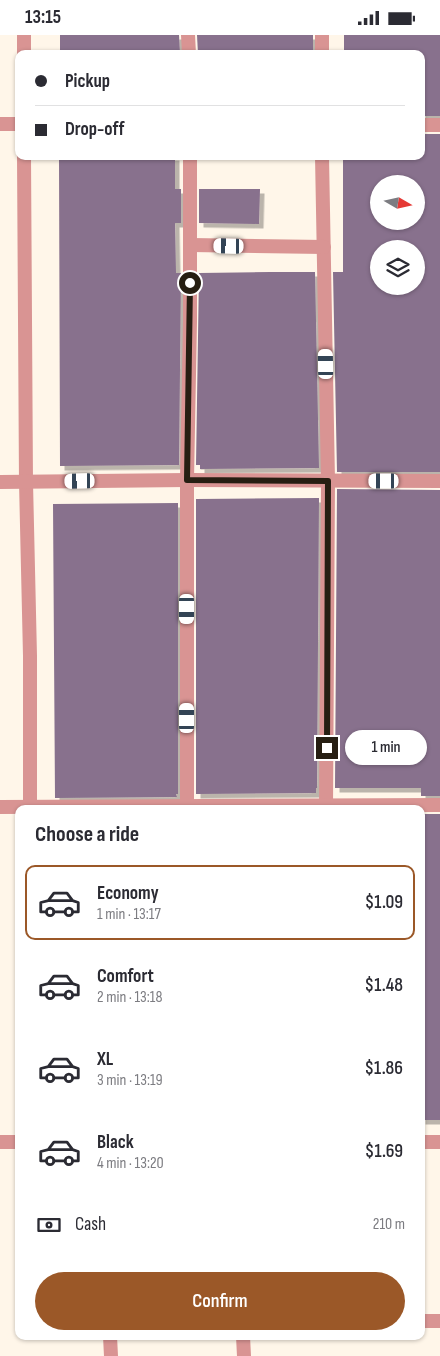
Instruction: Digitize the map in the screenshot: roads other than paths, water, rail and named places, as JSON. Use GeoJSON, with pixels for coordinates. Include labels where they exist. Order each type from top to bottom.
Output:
{"type":"FeatureCollection","features":[{"type":"Feature","properties":{"kind":"street"},"geometry":{"type":"LineString","coordinates":[[24,35],[24,50]]}},
{"type":"Feature","properties":{"kind":"street"},"geometry":{"type":"LineString","coordinates":[[188,35],[189,50]]}},
{"type":"Feature","properties":{"kind":"street"},"geometry":{"type":"LineString","coordinates":[[322,35],[322,50]]}},
{"type":"Feature","properties":{"kind":"street"},"geometry":{"type":"LineString","coordinates":[[0,124],[15,124]]}},
{"type":"Feature","properties":{"kind":"street"},"geometry":{"type":"LineString","coordinates":[[425,125],[440,125]]}},
{"type":"Feature","properties":{"kind":"street"},"geometry":{"type":"LineString","coordinates":[[24,160],[30,805]]}},
{"type":"Feature","properties":{"kind":"street"},"geometry":{"type":"LineString","coordinates":[[186,805],[190,160]]}},
{"type":"Feature","properties":{"kind":"street"},"geometry":{"type":"LineString","coordinates":[[322,160],[328,481],[326,805]]}},
{"type":"Feature","properties":{"kind":"street"},"geometry":{"type":"LineString","coordinates":[[190,245],[324,247]]}},
{"type":"Feature","properties":{"kind":"street"},"geometry":{"type":"LineString","coordinates":[[0,481],[440,481]]}},
{"type":"Feature","properties":{"kind":"street"},"geometry":{"type":"LineString","coordinates":[[425,805],[440,805]]}},
{"type":"Feature","properties":{"kind":"street"},"geometry":{"type":"LineString","coordinates":[[0,807],[15,808]]}},
{"type":"Feature","properties":{"kind":"street"},"geometry":{"type":"LineString","coordinates":[[0,1142],[15,1142]]}},
{"type":"Feature","properties":{"kind":"street"},"geometry":{"type":"LineString","coordinates":[[425,1142],[440,1142]]}},
{"type":"Feature","properties":{"kind":"street"},"geometry":{"type":"LineString","coordinates":[[425,1321],[440,1321]]}},
{"type":"Feature","properties":{"kind":"street"},"geometry":{"type":"LineString","coordinates":[[110,1340],[111,1356]]}},
{"type":"Feature","properties":{"kind":"street"},"geometry":{"type":"LineString","coordinates":[[243,1340],[244,1356]]}}]}
